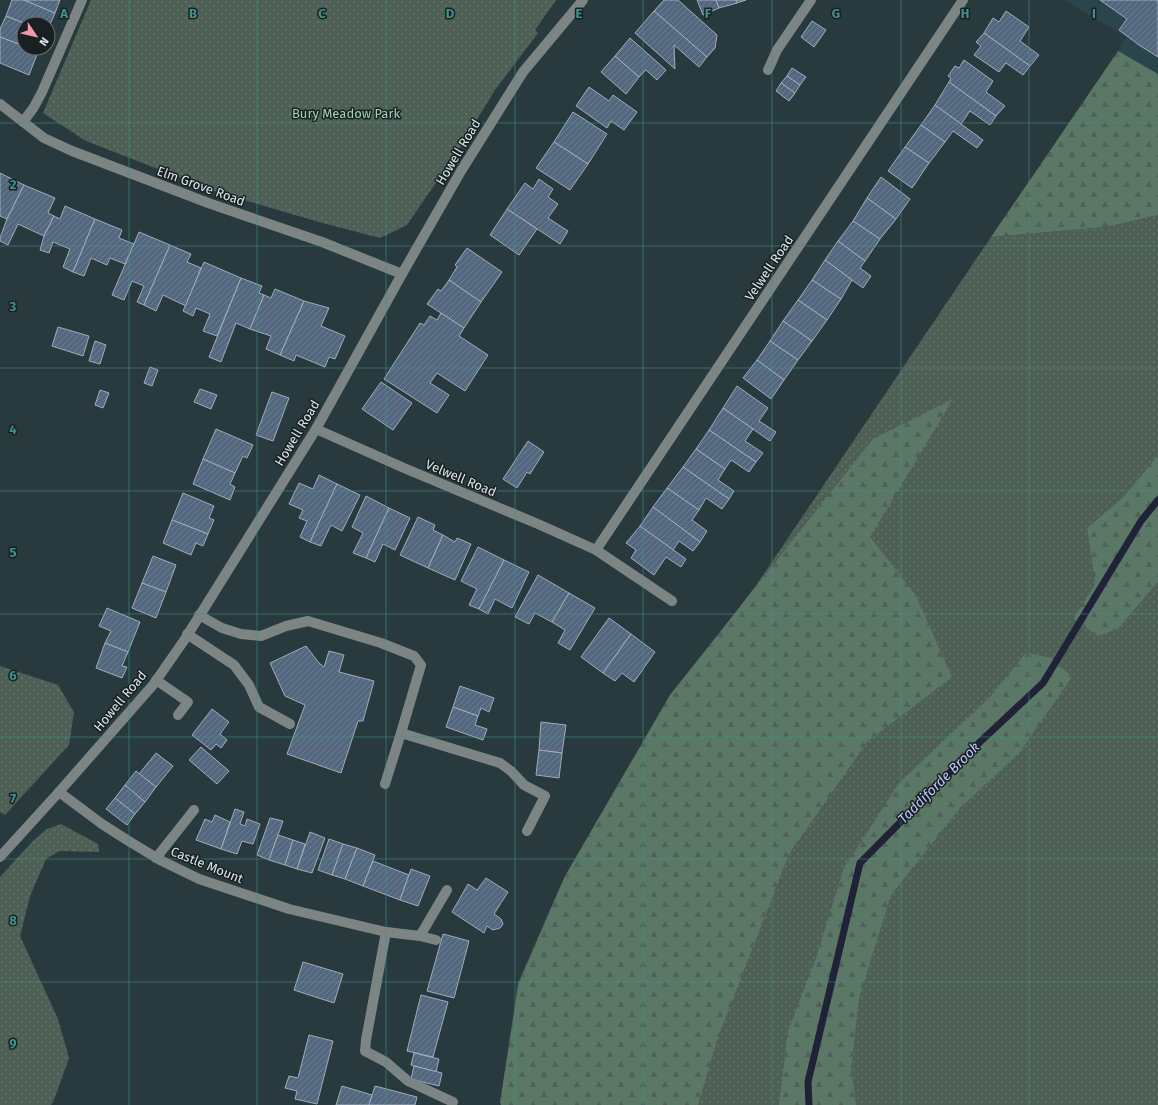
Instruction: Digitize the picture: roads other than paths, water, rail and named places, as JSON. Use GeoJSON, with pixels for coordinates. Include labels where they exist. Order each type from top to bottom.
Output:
{"type":"FeatureCollection","features":[{"type":"Feature","properties":{"kind":"street"},"geometry":{"type":"LineString","coordinates":[[22,122],[34,107],[42,92],[82,0]]}},
{"type":"Feature","properties":{"kind":"street","name":"Howell Road"},"geometry":{"type":"LineString","coordinates":[[0,857],[59,792],[156,680],[200,615],[316,429],[461,171],[523,72],[583,0]]}},
{"type":"Feature","properties":{"kind":"street"},"geometry":{"type":"LineString","coordinates":[[768,70],[778,50],[811,0]]}},
{"type":"Feature","properties":{"kind":"street","name":"Velwell Road"},"geometry":{"type":"LineString","coordinates":[[596,550],[963,0]]}},
{"type":"Feature","properties":{"kind":"street","name":"Elm Grove Road"},"geometry":{"type":"LineString","coordinates":[[0,104],[44,138],[72,151],[211,204],[322,242],[402,274]]}},
{"type":"Feature","properties":{"kind":"street","name":"Velwell Road"},"geometry":{"type":"LineString","coordinates":[[316,429],[596,550],[672,601]]}},
{"type":"Feature","properties":{"kind":"street"},"geometry":{"type":"LineString","coordinates":[[200,615],[222,628],[241,634],[261,636],[286,626],[308,621],[380,643],[414,656],[421,665],[385,784]]}},
{"type":"Feature","properties":{"kind":"street"},"geometry":{"type":"LineString","coordinates":[[187,634],[234,665],[248,685],[259,707],[290,724]]}},
{"type":"Feature","properties":{"kind":"street"},"geometry":{"type":"LineString","coordinates":[[156,680],[188,702],[178,715]]}},
{"type":"Feature","properties":{"kind":"street"},"geometry":{"type":"LineString","coordinates":[[401,732],[500,763],[511,771],[524,785],[545,796],[527,831]]}},
{"type":"Feature","properties":{"kind":"street","name":"Castle Mount"},"geometry":{"type":"LineString","coordinates":[[59,792],[102,824],[156,858],[200,879],[289,909],[386,932],[420,936],[436,940]]}},
{"type":"Feature","properties":{"kind":"street"},"geometry":{"type":"LineString","coordinates":[[156,858],[194,810]]}},
{"type":"Feature","properties":{"kind":"street"},"geometry":{"type":"LineString","coordinates":[[420,936],[447,890]]}},
{"type":"Feature","properties":{"kind":"street"},"geometry":{"type":"LineString","coordinates":[[386,932],[365,1051],[394,1068],[408,1081],[453,1102]]}},
{"type":"Feature","properties":{"kind":"waterway","name":"Taddiforde Brook"},"geometry":{"type":"LineString","coordinates":[[809,1105],[808,1082],[860,863],[980,742],[1043,683],[1141,521],[1158,500]]}},
{"type":"Feature","properties":{"kind":"park label","name":"Bury Meadow Park"},"geometry":{"type":"Point","coordinates":[346,113]}}]}
